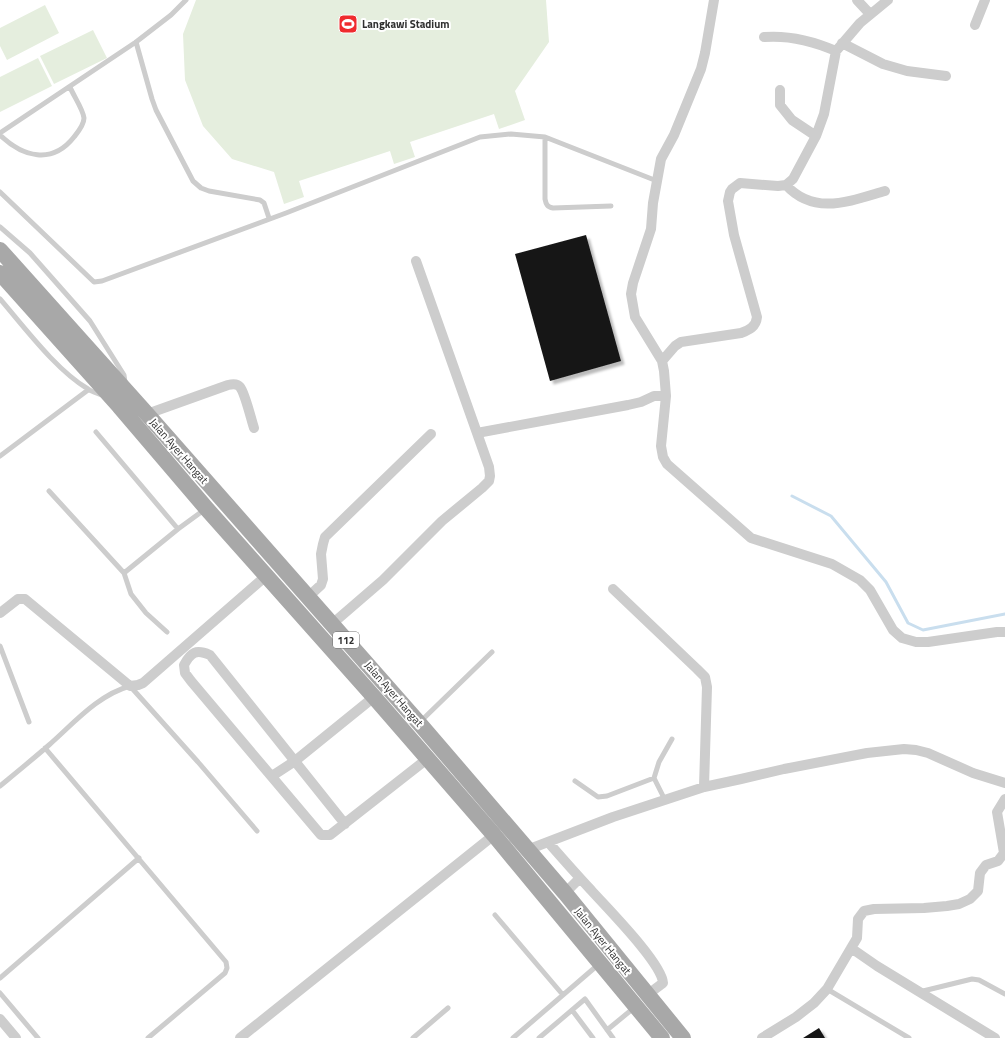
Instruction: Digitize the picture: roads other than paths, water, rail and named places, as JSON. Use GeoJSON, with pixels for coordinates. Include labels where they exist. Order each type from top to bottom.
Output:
{"type":"FeatureCollection","features":[{"type":"Feature","properties":{"kind":"main road","name":"Jalan Ayer Hangat"},"geometry":{"type":"LineString","coordinates":[[0,250],[124,400],[206,508],[494,835],[662,1038]]}},
{"type":"Feature","properties":{"kind":"main road","name":"Jalan Ayer Hangat"},"geometry":{"type":"LineString","coordinates":[[0,273],[124,400],[147,414],[419,723],[565,894],[683,1038]]}},
{"type":"Feature","properties":{"kind":"street"},"geometry":{"type":"LineString","coordinates":[[714,0],[701,69],[674,135],[662,159],[653,203],[651,229],[637,269],[631,294],[635,317],[662,361],[664,371],[666,396],[661,446],[663,457],[667,464],[698,493],[751,538],[832,564],[860,580],[870,590],[893,630],[902,638],[916,642],[928,642],[1005,632]]}},
{"type":"Feature","properties":{"kind":"street"},"geometry":{"type":"LineString","coordinates":[[857,0],[870,14]]}},
{"type":"Feature","properties":{"kind":"street"},"geometry":{"type":"LineString","coordinates":[[662,361],[675,346],[681,342],[741,333],[748,331],[756,324],[757,317],[734,235],[729,196],[732,189],[740,183],[778,186],[786,184],[793,179],[816,136],[824,114],[839,47],[870,14],[888,0]]}},
{"type":"Feature","properties":{"kind":"street"},"geometry":{"type":"LineString","coordinates":[[975,25],[985,0]]}},
{"type":"Feature","properties":{"kind":"street"},"geometry":{"type":"LineString","coordinates":[[764,37],[780,37],[811,41],[839,47],[883,64],[907,71],[946,76]]}},
{"type":"Feature","properties":{"kind":"street"},"geometry":{"type":"LineString","coordinates":[[780,90],[780,105],[792,120],[816,136]]}},
{"type":"Feature","properties":{"kind":"street"},"geometry":{"type":"LineString","coordinates":[[786,184],[792,192],[804,199],[822,204],[839,203],[885,191]]}},
{"type":"Feature","properties":{"kind":"street"},"geometry":{"type":"LineString","coordinates":[[332,624],[383,580],[442,521],[482,488],[490,476],[489,467],[416,261]]}},
{"type":"Feature","properties":{"kind":"street"},"geometry":{"type":"LineString","coordinates":[[147,414],[228,385],[235,384],[240,387],[243,393],[254,428]]}},
{"type":"Feature","properties":{"kind":"street"},"geometry":{"type":"LineString","coordinates":[[477,433],[628,405],[641,402],[654,396],[666,396]]}},
{"type":"Feature","properties":{"kind":"street"},"geometry":{"type":"LineString","coordinates":[[308,598],[321,585],[323,579],[321,554],[325,537],[431,434]]}},
{"type":"Feature","properties":{"kind":"street"},"geometry":{"type":"LineString","coordinates":[[0,613],[18,599],[25,599],[130,686],[138,686],[266,576]]}},
{"type":"Feature","properties":{"kind":"street"},"geometry":{"type":"LineString","coordinates":[[613,589],[697,668],[705,678],[707,687],[707,703],[704,787]]}},
{"type":"Feature","properties":{"kind":"street"},"geometry":{"type":"LineString","coordinates":[[345,824],[210,655],[200,651],[192,654],[184,665],[185,672],[321,835],[330,835],[345,824],[427,759]]}},
{"type":"Feature","properties":{"kind":"street"},"geometry":{"type":"LineString","coordinates":[[272,776],[295,761],[374,697]]}},
{"type":"Feature","properties":{"kind":"street"},"geometry":{"type":"LineString","coordinates":[[527,850],[704,787],[867,753],[904,749],[916,750],[928,753],[973,773],[1005,783]]}},
{"type":"Feature","properties":{"kind":"street"},"geometry":{"type":"LineString","coordinates":[[762,1038],[796,1017],[814,1003],[827,989],[857,938],[858,919],[864,911],[874,909],[947,906],[959,904],[970,899],[978,891],[980,873],[986,865],[998,861],[1004,853],[997,812],[1005,799]]}},
{"type":"Feature","properties":{"kind":"street"},"geometry":{"type":"LineString","coordinates":[[240,1038],[494,835]]}},
{"type":"Feature","properties":{"kind":"street"},"geometry":{"type":"LineString","coordinates":[[548,842],[639,943],[659,970],[663,978],[663,983],[647,995]]}},
{"type":"Feature","properties":{"kind":"street"},"geometry":{"type":"LineString","coordinates":[[565,894],[580,878]]}},
{"type":"Feature","properties":{"kind":"street"},"geometry":{"type":"LineString","coordinates":[[851,948],[877,966],[995,1038]]}},
{"type":"Feature","properties":{"kind":"street"},"geometry":{"type":"LineString","coordinates":[[0,1019],[16,1038]]}},
{"type":"Feature","properties":{"kind":"lane"},"geometry":{"type":"LineString","coordinates":[[70,87],[83,115],[83,123],[72,140],[61,150],[49,154],[31,153],[14,146],[0,134],[136,42],[172,15],[186,0]]}},
{"type":"Feature","properties":{"kind":"lane"},"geometry":{"type":"LineString","coordinates":[[136,42],[156,110],[193,181],[201,188],[209,191],[260,200],[264,203],[269,218]]}},
{"type":"Feature","properties":{"kind":"lane"},"geometry":{"type":"LineString","coordinates":[[0,192],[94,282],[102,281],[480,137],[511,134],[545,137],[657,181]]}},
{"type":"Feature","properties":{"kind":"lane"},"geometry":{"type":"LineString","coordinates":[[545,137],[546,204],[553,208],[611,206]]}},
{"type":"Feature","properties":{"kind":"lane"},"geometry":{"type":"LineString","coordinates":[[0,227],[30,253],[90,320],[124,376],[124,400],[88,390],[53,359],[0,299]]}},
{"type":"Feature","properties":{"kind":"lane"},"geometry":{"type":"LineString","coordinates":[[0,456],[88,390]]}},
{"type":"Feature","properties":{"kind":"lane"},"geometry":{"type":"LineString","coordinates":[[96,432],[178,529]]}},
{"type":"Feature","properties":{"kind":"lane"},"geometry":{"type":"LineString","coordinates":[[49,491],[124,574],[131,594],[146,612],[167,632]]}},
{"type":"Feature","properties":{"kind":"lane"},"geometry":{"type":"LineString","coordinates":[[124,574],[206,508]]}},
{"type":"Feature","properties":{"kind":"lane"},"geometry":{"type":"LineString","coordinates":[[0,646],[28,722]]}},
{"type":"Feature","properties":{"kind":"lane"},"geometry":{"type":"LineString","coordinates":[[419,723],[492,652]]}},
{"type":"Feature","properties":{"kind":"lane"},"geometry":{"type":"LineString","coordinates":[[0,786],[102,699],[118,689],[130,686],[257,831]]}},
{"type":"Feature","properties":{"kind":"lane"},"geometry":{"type":"LineString","coordinates":[[665,800],[654,778],[659,762],[672,739]]}},
{"type":"Feature","properties":{"kind":"lane"},"geometry":{"type":"LineString","coordinates":[[45,748],[226,962],[227,968],[225,973],[148,1038]]}},
{"type":"Feature","properties":{"kind":"lane"},"geometry":{"type":"LineString","coordinates":[[576,781],[598,797],[607,796],[654,778]]}},
{"type":"Feature","properties":{"kind":"lane"},"geometry":{"type":"LineString","coordinates":[[0,978],[138,858]]}},
{"type":"Feature","properties":{"kind":"lane"},"geometry":{"type":"LineString","coordinates":[[495,915],[563,995]]}},
{"type":"Feature","properties":{"kind":"lane"},"geometry":{"type":"LineString","coordinates":[[514,1038],[599,963]]}},
{"type":"Feature","properties":{"kind":"lane"},"geometry":{"type":"LineString","coordinates":[[919,992],[972,979],[979,980],[1005,994]]}},
{"type":"Feature","properties":{"kind":"lane"},"geometry":{"type":"LineString","coordinates":[[827,989],[909,1038]]}},
{"type":"Feature","properties":{"kind":"lane"},"geometry":{"type":"LineString","coordinates":[[0,993],[38,1038]]}},
{"type":"Feature","properties":{"kind":"lane"},"geometry":{"type":"LineString","coordinates":[[539,1038],[585,999],[613,1038]]}},
{"type":"Feature","properties":{"kind":"lane"},"geometry":{"type":"LineString","coordinates":[[607,1030],[636,1007]]}},
{"type":"Feature","properties":{"kind":"lane"},"geometry":{"type":"LineString","coordinates":[[413,1038],[448,1008]]}},
{"type":"Feature","properties":{"kind":"lane"},"geometry":{"type":"LineString","coordinates":[[572,1010],[593,1038]]}},
{"type":"Feature","properties":{"kind":"waterway"},"geometry":{"type":"LineString","coordinates":[[792,496],[831,516],[886,582],[908,623],[923,630],[1005,614]]}},
{"type":"Feature","properties":{"kind":"place","name":"Langkawi Stadium"},"geometry":{"type":"Point","coordinates":[348,24]}}]}
